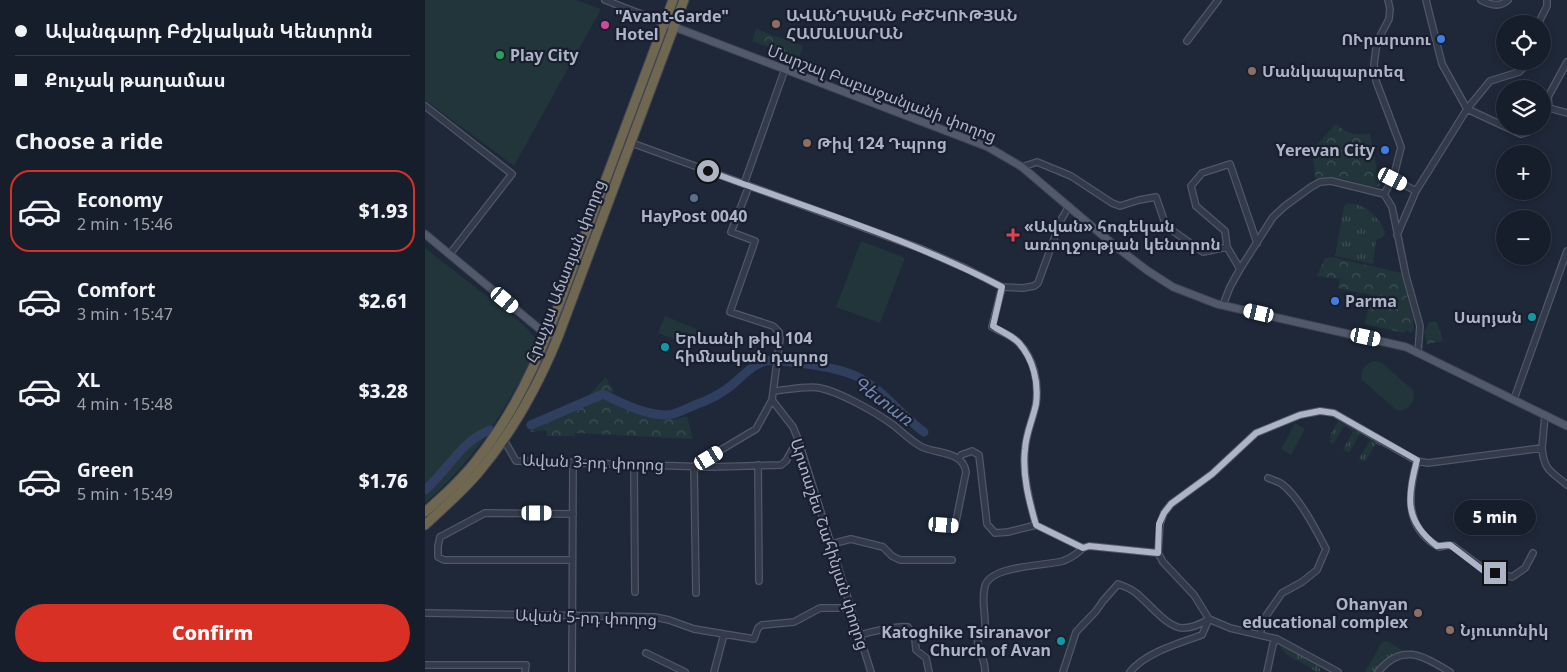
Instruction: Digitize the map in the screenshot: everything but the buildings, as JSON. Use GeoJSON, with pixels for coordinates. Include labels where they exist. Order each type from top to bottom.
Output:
{"type":"FeatureCollection","features":[{"type":"Feature","properties":{"kind":"highway","name":"Հրաչյա Աճառյան փողոց"},"geometry":{"type":"LineString","coordinates":[[425,512],[463,476],[497,434],[521,394],[548,333],[673,0]]}},
{"type":"Feature","properties":{"kind":"highway","name":"Հրաչյա Աճառյան փողոց"},"geometry":{"type":"LineString","coordinates":[[425,525],[477,473],[504,440],[539,378],[558,337],[684,0]]}},
{"type":"Feature","properties":{"kind":"main road","name":"Մարշալ Բաբաջանյանի փողոց"},"geometry":{"type":"LineString","coordinates":[[664,23],[988,147],[1022,167],[1115,246],[1148,271],[1173,286],[1199,298],[1400,345],[1418,352],[1567,426]]}},
{"type":"Feature","properties":{"kind":"main road"},"geometry":{"type":"LineString","coordinates":[[425,234],[542,331],[558,337]]}},
{"type":"Feature","properties":{"kind":"street","name":"Մարշալ Բաբաջանյանի փողոց"},"geometry":{"type":"LineString","coordinates":[[605,0],[664,23]]}},
{"type":"Feature","properties":{"kind":"street"},"geometry":{"type":"LineString","coordinates":[[1187,41],[1218,0]]}},
{"type":"Feature","properties":{"kind":"street"},"geometry":{"type":"LineString","coordinates":[[1384,194],[1393,179],[1401,147],[1375,81],[1374,64],[1377,42],[1389,19],[1390,9],[1388,0]]}},
{"type":"Feature","properties":{"kind":"street"},"geometry":{"type":"LineString","coordinates":[[1426,0],[1441,64],[1467,110],[1496,123]]}},
{"type":"Feature","properties":{"kind":"street"},"geometry":{"type":"LineString","coordinates":[[1481,0],[1498,6],[1508,0]]}},
{"type":"Feature","properties":{"kind":"street"},"geometry":{"type":"LineString","coordinates":[[1542,15],[1547,6],[1547,0]]}},
{"type":"Feature","properties":{"kind":"street"},"geometry":{"type":"LineString","coordinates":[[1551,91],[1567,62]]}},
{"type":"Feature","properties":{"kind":"street"},"geometry":{"type":"LineString","coordinates":[[696,593],[694,466],[756,428],[772,400],[774,391],[780,339],[779,332],[773,326],[730,312],[755,241],[731,232],[785,69]]}},
{"type":"Feature","properties":{"kind":"street"},"geometry":{"type":"LineString","coordinates":[[1397,235],[1416,190],[1467,110],[1490,81],[1521,70]]}},
{"type":"Feature","properties":{"kind":"street"},"geometry":{"type":"LineString","coordinates":[[425,106],[512,174],[450,254]]}},
{"type":"Feature","properties":{"kind":"street"},"geometry":{"type":"LineString","coordinates":[[1551,110],[1567,113]]}},
{"type":"Feature","properties":{"kind":"street"},"geometry":{"type":"LineString","coordinates":[[621,138],[919,248],[1002,287],[1023,288],[1034,286],[1038,282],[1061,220],[1069,206]]}},
{"type":"Feature","properties":{"kind":"street"},"geometry":{"type":"LineString","coordinates":[[1022,167],[1037,162],[1071,176],[1112,203],[1120,206],[1139,200],[1156,198],[1168,228],[1203,252],[1227,247]]}},
{"type":"Feature","properties":{"kind":"street"},"geometry":{"type":"LineString","coordinates":[[1240,269],[1227,247],[1225,231],[1196,206],[1191,186],[1202,173],[1230,164],[1257,243]]}},
{"type":"Feature","properties":{"kind":"street"},"geometry":{"type":"LineString","coordinates":[[1393,179],[1416,190]]}},
{"type":"Feature","properties":{"kind":"street"},"geometry":{"type":"LineString","coordinates":[[1223,305],[1240,269],[1273,218],[1285,206],[1311,187],[1320,182],[1337,182],[1384,194],[1392,207],[1397,235],[1420,326],[1418,352]]}},
{"type":"Feature","properties":{"kind":"street"},"geometry":{"type":"LineString","coordinates":[[1514,399],[1566,255]]}},
{"type":"Feature","properties":{"kind":"street"},"geometry":{"type":"LineString","coordinates":[[1002,287],[993,326],[1018,342],[1030,360],[1037,381],[1036,403],[1025,447],[1024,464],[1036,525]]}},
{"type":"Feature","properties":{"kind":"street"},"geometry":{"type":"LineString","coordinates":[[774,391],[819,387],[836,393],[883,418],[922,448],[941,451],[959,459],[966,472],[955,526],[933,524]]}},
{"type":"Feature","properties":{"kind":"street","name":"Արտաշես Շահինյան փողոց"},"geometry":{"type":"LineString","coordinates":[[772,400],[793,428],[798,439],[871,672]]}},
{"type":"Feature","properties":{"kind":"street"},"geometry":{"type":"LineString","coordinates":[[1338,672],[1328,669],[1277,639],[1230,628],[1209,619],[1194,595],[1163,562],[1158,553],[1159,524],[1171,504],[1212,474],[1256,433],[1300,415],[1320,411],[1334,413],[1417,460],[1428,463],[1542,448]]}},
{"type":"Feature","properties":{"kind":"street"},"geometry":{"type":"LineString","coordinates":[[1545,415],[1542,448],[1543,462],[1551,472],[1567,485]]}},
{"type":"Feature","properties":{"kind":"street","name":"Ավան 3-րդ փողոց"},"geometry":{"type":"LineString","coordinates":[[504,440],[516,461],[694,466],[784,464],[798,439]]}},
{"type":"Feature","properties":{"kind":"street"},"geometry":{"type":"LineString","coordinates":[[959,459],[961,455],[972,451],[979,455],[987,524],[995,533],[1008,532],[1036,525],[1083,548]]}},
{"type":"Feature","properties":{"kind":"street"},"geometry":{"type":"LineString","coordinates":[[1417,460],[1410,496],[1411,505],[1419,530],[1429,541],[1439,547],[1453,546],[1489,574],[1498,573],[1512,577],[1525,568],[1533,553]]}},
{"type":"Feature","properties":{"kind":"street"},"geometry":{"type":"LineString","coordinates":[[572,672],[573,462]]}},
{"type":"Feature","properties":{"kind":"street"},"geometry":{"type":"LineString","coordinates":[[634,464],[635,592]]}},
{"type":"Feature","properties":{"kind":"street"},"geometry":{"type":"LineString","coordinates":[[758,465],[759,581]]}},
{"type":"Feature","properties":{"kind":"street"},"geometry":{"type":"LineString","coordinates":[[1260,634],[1266,616],[1282,592],[1302,582],[1317,570],[1326,549],[1312,523],[1296,500],[1282,484],[1268,478]]}},
{"type":"Feature","properties":{"kind":"street"},"geometry":{"type":"LineString","coordinates":[[572,560],[444,560],[438,556],[440,537],[485,513],[573,514]]}},
{"type":"Feature","properties":{"kind":"street"},"geometry":{"type":"LineString","coordinates":[[831,544],[851,539],[883,547],[892,556],[900,560],[953,560]]}},
{"type":"Feature","properties":{"kind":"street"},"geometry":{"type":"LineString","coordinates":[[985,672],[984,660],[977,640],[978,634],[985,629],[984,595],[987,582],[1002,573],[1023,566],[1064,561],[1089,546],[1158,553]]}},
{"type":"Feature","properties":{"kind":"street"},"geometry":{"type":"LineString","coordinates":[[1063,672],[1076,632],[1097,611],[1118,584],[1135,592],[1157,612],[1181,628],[1195,626],[1209,619]]}},
{"type":"Feature","properties":{"kind":"street","name":"Ավան 5-րդ փողոց"},"geometry":{"type":"LineString","coordinates":[[425,613],[655,617],[694,629],[754,639],[758,628],[762,625],[794,622],[820,608],[851,608]]}},
{"type":"Feature","properties":{"kind":"street"},"geometry":{"type":"LineString","coordinates":[[1130,672],[1137,664],[1202,635],[1209,619]]}},
{"type":"Feature","properties":{"kind":"street"},"geometry":{"type":"LineString","coordinates":[[860,635],[878,630],[908,627],[915,639],[915,650],[926,658],[929,672]]}},
{"type":"Feature","properties":{"kind":"street"},"geometry":{"type":"LineString","coordinates":[[713,672],[724,634]]}},
{"type":"Feature","properties":{"kind":"street"},"geometry":{"type":"LineString","coordinates":[[1267,672],[1273,644],[1277,639]]}},
{"type":"Feature","properties":{"kind":"street"},"geometry":{"type":"LineString","coordinates":[[646,653],[685,672]]}},
{"type":"Feature","properties":{"kind":"street"},"geometry":{"type":"LineString","coordinates":[[1378,672],[1392,658],[1411,654],[1423,656],[1450,672]]}},
{"type":"Feature","properties":{"kind":"street"},"geometry":{"type":"LineString","coordinates":[[425,665],[526,665],[525,672]]}},
{"type":"Feature","properties":{"kind":"green space","name":"Play City"},"geometry":{"type":"Polygon","coordinates":[[[425,0],[576,0],[601,9],[514,166],[425,100],[425,0]]]}},
{"type":"Feature","properties":{"kind":"green space"},"geometry":{"type":"Polygon","coordinates":[[[756,29],[803,46],[799,58],[752,41],[756,29]]]}},
{"type":"Feature","properties":{"kind":"green space"},"geometry":{"type":"Polygon","coordinates":[[[1336,124],[1351,133],[1370,134],[1380,186],[1374,187],[1343,179],[1316,181],[1312,150],[1336,124]]]}},
{"type":"Feature","properties":{"kind":"green space"},"geometry":{"type":"Polygon","coordinates":[[[1353,204],[1366,209],[1376,217],[1383,228],[1385,234],[1382,238],[1377,239],[1373,264],[1335,256],[1344,206],[1353,204]]]}},
{"type":"Feature","properties":{"kind":"green space"},"geometry":{"type":"Polygon","coordinates":[[[861,241],[905,258],[880,323],[836,307],[861,241]]]}},
{"type":"Feature","properties":{"kind":"green space"},"geometry":{"type":"Polygon","coordinates":[[[425,248],[524,325],[538,342],[520,381],[484,438],[451,479],[425,503],[425,248]]]}},
{"type":"Feature","properties":{"kind":"green space"},"geometry":{"type":"Polygon","coordinates":[[[1331,257],[1401,273],[1413,319],[1414,329],[1411,333],[1406,330],[1404,333],[1365,324],[1371,295],[1338,288],[1340,279],[1317,276],[1325,258],[1331,257]]]}},
{"type":"Feature","properties":{"kind":"green space"},"geometry":{"type":"Polygon","coordinates":[[[665,316],[699,330],[692,346],[658,333],[665,316]]]}},
{"type":"Feature","properties":{"kind":"green space"},"geometry":{"type":"Polygon","coordinates":[[[1429,322],[1437,322],[1443,341],[1427,344],[1424,332],[1429,322]]]}},
{"type":"Feature","properties":{"kind":"green space"},"geometry":{"type":"Polygon","coordinates":[[[1374,361],[1382,363],[1413,390],[1414,399],[1406,408],[1401,410],[1395,409],[1362,380],[1361,374],[1364,368],[1374,361]]]}},
{"type":"Feature","properties":{"kind":"green space"},"geometry":{"type":"Polygon","coordinates":[[[606,377],[613,388],[612,401],[630,411],[658,419],[687,416],[693,439],[575,433],[575,436],[547,436],[546,430],[531,432],[529,423],[584,400],[606,377]]]}},
{"type":"Feature","properties":{"kind":"green space"},"geometry":{"type":"Polygon","coordinates":[[[1338,421],[1386,449],[1376,444],[1365,462],[1359,459],[1370,440],[1360,434],[1349,453],[1343,450],[1353,431],[1344,426],[1333,444],[1329,442],[1332,439],[1329,437],[1338,421]]]}},
{"type":"Feature","properties":{"kind":"green space"},"geometry":{"type":"Polygon","coordinates":[[[1295,423],[1305,429],[1291,455],[1281,449],[1295,423]]]}},
{"type":"Feature","properties":{"kind":"green space"},"geometry":{"type":"Polygon","coordinates":[[[1387,641],[1403,651],[1402,653],[1394,655],[1375,672],[1365,672],[1382,642],[1387,641]]]}},
{"type":"Feature","properties":{"kind":"green space"},"geometry":{"type":"Polygon","coordinates":[[[1282,644],[1318,664],[1320,672],[1316,672],[1287,655],[1280,646],[1282,644]]]}},
{"type":"Feature","properties":{"kind":"waterway","name":"Գետառ"},"geometry":{"type":"LineString","coordinates":[[531,425],[603,394],[628,406],[647,412],[665,415],[673,414],[714,397],[728,389],[756,365],[768,360],[774,360]]}},
{"type":"Feature","properties":{"kind":"waterway","name":"Գետառ"},"geometry":{"type":"LineString","coordinates":[[782,361],[831,369],[858,377],[876,389],[924,432]]}},
{"type":"Feature","properties":{"kind":"waterway","name":"Գետառ"},"geometry":{"type":"LineString","coordinates":[[425,490],[463,448],[490,430]]}},
{"type":"Feature","properties":{"kind":"place","name":"ԱՎԱՆԴԱԿԱՆ ԲԺՇԿՈՒԹՅԱՆ ՀԱՄԱԼՍԱՐԱՆ"},"geometry":{"type":"Point","coordinates":[776,24]}},
{"type":"Feature","properties":{"kind":"place","name":"\"Avant-Garde\" Hotel"},"geometry":{"type":"Point","coordinates":[605,25]}},
{"type":"Feature","properties":{"kind":"place","name":"ՈՒրարտու"},"geometry":{"type":"Point","coordinates":[1441,39]}},
{"type":"Feature","properties":{"kind":"place","name":"Play City"},"geometry":{"type":"Point","coordinates":[500,55]}},
{"type":"Feature","properties":{"kind":"place","name":"Մանկապարտեզ"},"geometry":{"type":"Point","coordinates":[1252,71]}},
{"type":"Feature","properties":{"kind":"place","name":"Թիվ 124 Դպրոց"},"geometry":{"type":"Point","coordinates":[807,143]}},
{"type":"Feature","properties":{"kind":"place","name":"Yerevan City"},"geometry":{"type":"Point","coordinates":[1385,150]}},
{"type":"Feature","properties":{"kind":"place","name":"HayPost 0040"},"geometry":{"type":"Point","coordinates":[694,198]}},
{"type":"Feature","properties":{"kind":"place","name":"«Ավան» հոգեկան առողջության կենտրոն"},"geometry":{"type":"Point","coordinates":[1013,235]}},
{"type":"Feature","properties":{"kind":"place","name":"Parma"},"geometry":{"type":"Point","coordinates":[1335,301]}},
{"type":"Feature","properties":{"kind":"place","name":"Սարյան"},"geometry":{"type":"Point","coordinates":[1532,317]}},
{"type":"Feature","properties":{"kind":"place","name":"Երևանի թիվ 104 հիմնական դպրոց"},"geometry":{"type":"Point","coordinates":[665,347]}},
{"type":"Feature","properties":{"kind":"place","name":"Ohanyan educational complex"},"geometry":{"type":"Point","coordinates":[1418,613]}},
{"type":"Feature","properties":{"kind":"place","name":"Նյուտոնիկ"},"geometry":{"type":"Point","coordinates":[1450,630]}},
{"type":"Feature","properties":{"kind":"place","name":"Katoghike Tsiranavor Church of Avan"},"geometry":{"type":"Point","coordinates":[1061,641]}},
{"type":"Feature","properties":{"kind":"route"},"geometry":{"type":"LineString","coordinates":[[708,171],[919,248],[1002,287],[993,326],[1018,342],[1030,360],[1037,381],[1036,403],[1025,447],[1024,464],[1036,525],[1053,534],[1083,548],[1089,546],[1158,553],[1159,524],[1171,504],[1212,474],[1256,433],[1300,415],[1320,411],[1334,413],[1417,460],[1410,496],[1414,520],[1419,530],[1429,541],[1437,546],[1453,546],[1484,571],[1489,574],[1495,573]]}}]}
